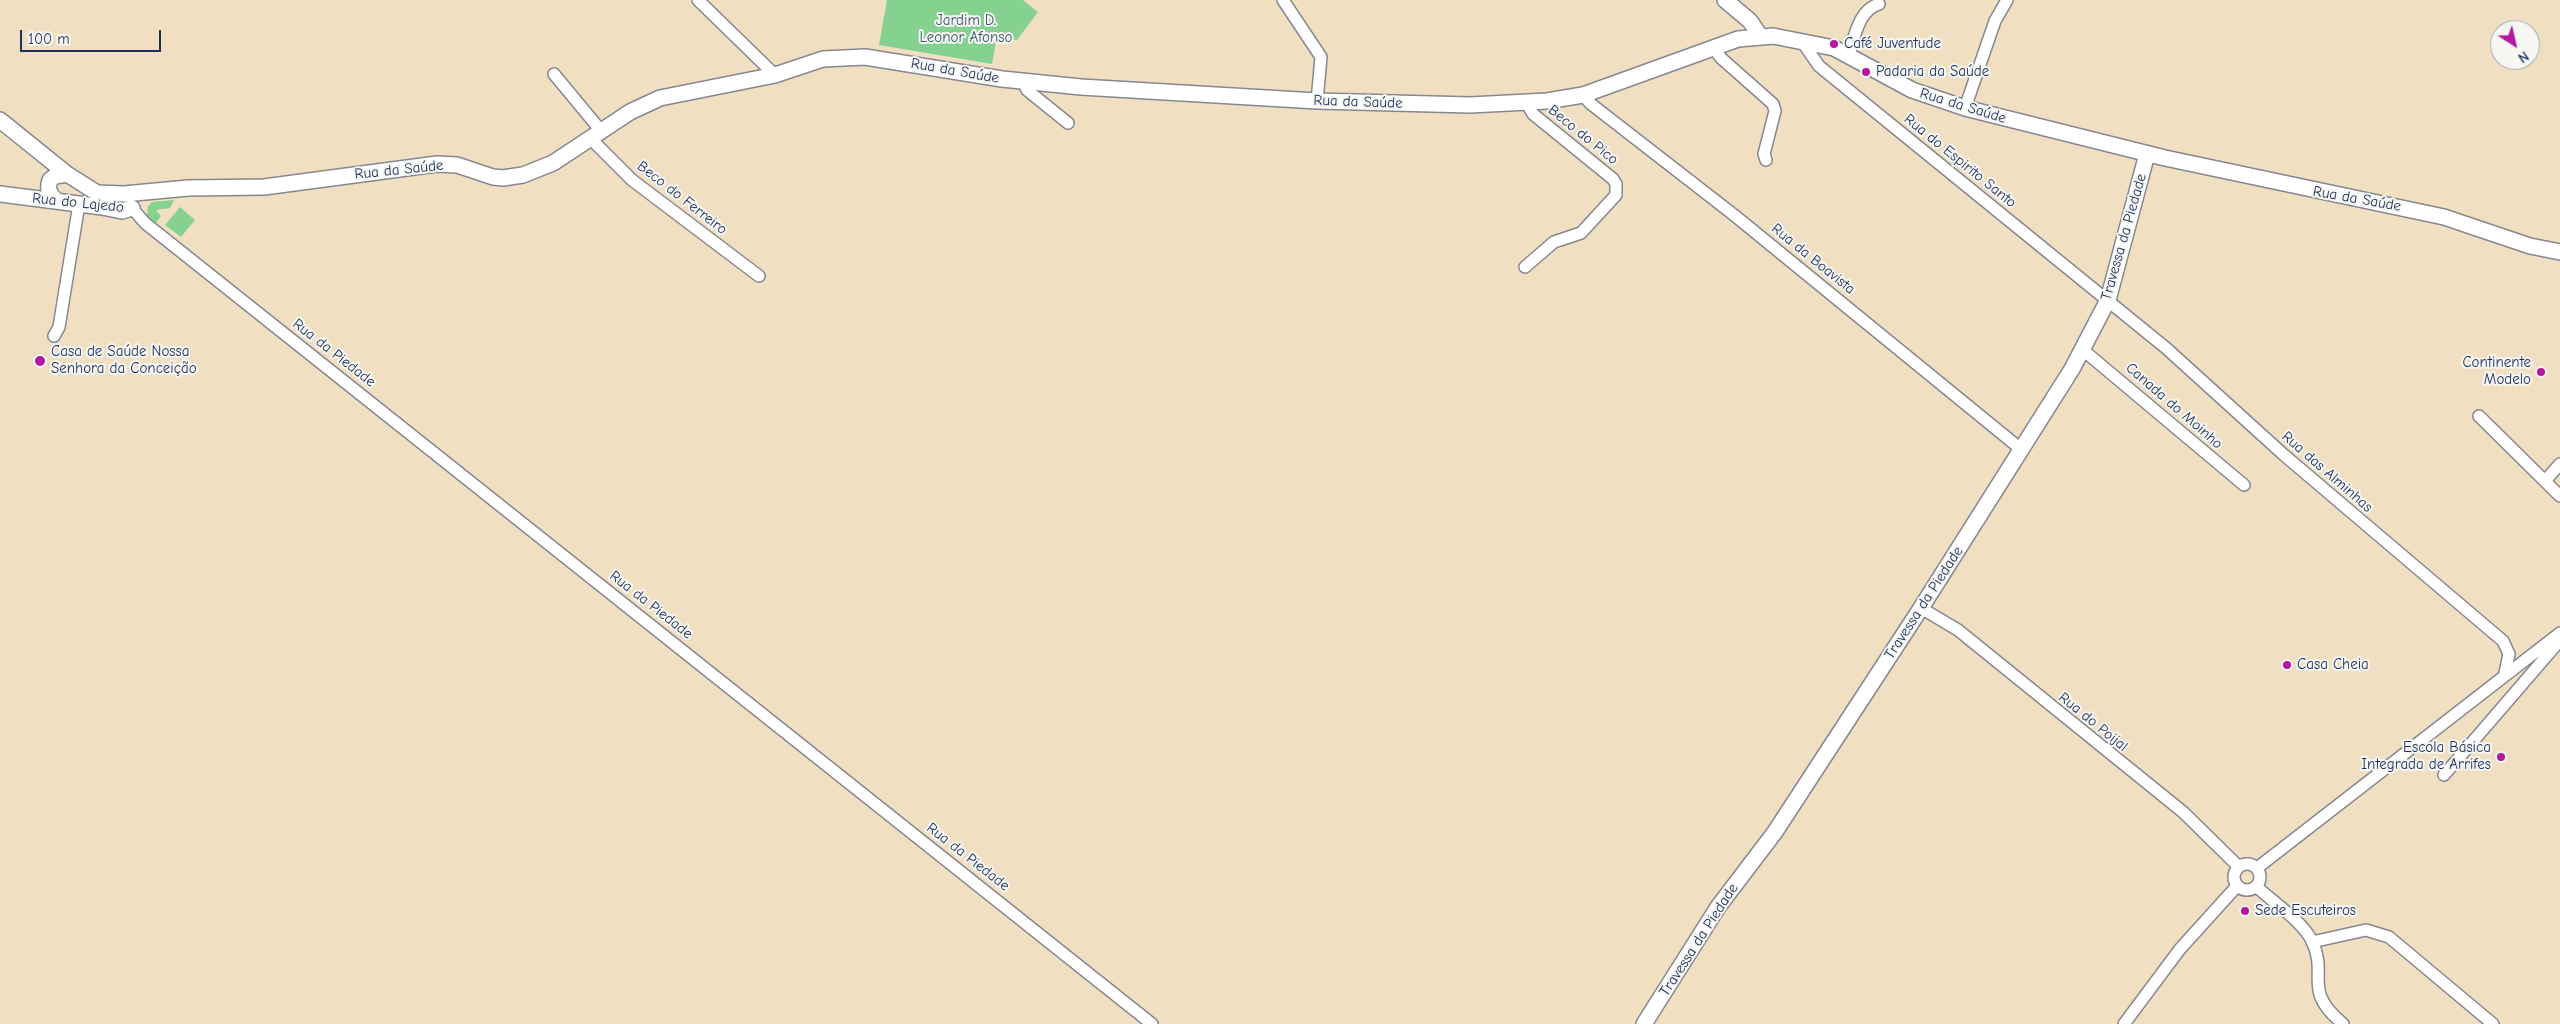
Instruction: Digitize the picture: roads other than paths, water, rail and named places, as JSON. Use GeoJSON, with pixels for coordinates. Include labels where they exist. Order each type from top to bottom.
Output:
{"type":"FeatureCollection","features":[{"type":"Feature","properties":{"kind":"street"},"geometry":{"type":"LineString","coordinates":[[698,0],[775,75]]}},
{"type":"Feature","properties":{"kind":"street"},"geometry":{"type":"LineString","coordinates":[[1283,0],[1321,57],[1317,101]]}},
{"type":"Feature","properties":{"kind":"street"},"geometry":{"type":"LineString","coordinates":[[1725,0],[1750,21],[1760,36]]}},
{"type":"Feature","properties":{"kind":"street"},"geometry":{"type":"LineString","coordinates":[[1966,108],[1995,21],[2007,0]]}},
{"type":"Feature","properties":{"kind":"street"},"geometry":{"type":"LineString","coordinates":[[1848,54],[1863,13],[1872,6],[1879,4]]}},
{"type":"Feature","properties":{"kind":"street","name":"Rua da Saúde"},"geometry":{"type":"LineString","coordinates":[[57,178],[98,193],[124,194],[264,187],[437,164],[458,165],[493,177],[514,178],[541,169],[630,112],[660,98],[775,75],[823,60],[865,57],[1024,82],[1317,101],[1470,105],[1526,102],[1583,95],[1713,47],[1738,39],[1760,36],[1801,40],[1848,54],[1912,90],[1966,108],[2147,154],[2301,189],[2395,205],[2444,217],[2530,246],[2560,252]]}},
{"type":"Feature","properties":{"kind":"street","name":"Rua do Espirito Santo"},"geometry":{"type":"LineString","coordinates":[[1801,40],[1820,66],[2108,300]]}},
{"type":"Feature","properties":{"kind":"street"},"geometry":{"type":"LineString","coordinates":[[1713,47],[1721,58],[1773,104],[1775,111],[1764,154],[1766,160]]}},
{"type":"Feature","properties":{"kind":"street","name":"Beco do Ferreiro"},"geometry":{"type":"LineString","coordinates":[[554,74],[596,135],[632,180],[759,276]]}},
{"type":"Feature","properties":{"kind":"street"},"geometry":{"type":"LineString","coordinates":[[1024,82],[1027,90],[1068,123]]}},
{"type":"Feature","properties":{"kind":"street","name":"Rua da Boavista"},"geometry":{"type":"LineString","coordinates":[[1583,95],[1590,104],[1734,215],[2022,450]]}},
{"type":"Feature","properties":{"kind":"street","name":"Beco do Pico"},"geometry":{"type":"LineString","coordinates":[[1525,266],[1554,242],[1581,233],[1616,195],[1617,189],[1613,179],[1534,114],[1526,102]]}},
{"type":"Feature","properties":{"kind":"street"},"geometry":{"type":"LineString","coordinates":[[0,120],[44,153],[57,178],[50,195],[56,200]]}},
{"type":"Feature","properties":{"kind":"street","name":"Travessa da Piedade"},"geometry":{"type":"LineString","coordinates":[[1644,1024],[1718,907],[1775,832],[1921,608],[2022,450],[2083,350],[2108,300],[2147,154]]}},
{"type":"Feature","properties":{"kind":"street","name":"Rua do Lajedo"},"geometry":{"type":"LineString","coordinates":[[23,197],[57,178]]}},
{"type":"Feature","properties":{"kind":"street"},"geometry":{"type":"LineString","coordinates":[[124,194],[132,208],[145,192]]}},
{"type":"Feature","properties":{"kind":"street","name":"Rua do Lajedo"},"geometry":{"type":"LineString","coordinates":[[0,194],[56,200],[122,211],[132,208]]}},
{"type":"Feature","properties":{"kind":"street"},"geometry":{"type":"LineString","coordinates":[[54,336],[59,327],[79,204]]}},
{"type":"Feature","properties":{"kind":"street","name":"Rua da Piedade"},"geometry":{"type":"LineString","coordinates":[[132,208],[145,222],[1152,1024]]}},
{"type":"Feature","properties":{"kind":"street","name":"Rua das Alminhas"},"geometry":{"type":"LineString","coordinates":[[2108,300],[2166,348],[2234,411],[2440,590],[2503,641],[2509,654],[2505,673]]}},
{"type":"Feature","properties":{"kind":"street","name":"Canada do Moinho"},"geometry":{"type":"LineString","coordinates":[[2083,350],[2244,485]]}},
{"type":"Feature","properties":{"kind":"street"},"geometry":{"type":"LineString","coordinates":[[2479,416],[2560,496]]}},
{"type":"Feature","properties":{"kind":"street"},"geometry":{"type":"LineString","coordinates":[[2545,481],[2560,464]]}},
{"type":"Feature","properties":{"kind":"street","name":"Rua do Poijal"},"geometry":{"type":"LineString","coordinates":[[1921,608],[1958,630],[2183,812],[2239,867]]}},
{"type":"Feature","properties":{"kind":"street"},"geometry":{"type":"LineString","coordinates":[[2257,868],[2505,673],[2558,635]]}},
{"type":"Feature","properties":{"kind":"street"},"geometry":{"type":"LineString","coordinates":[[2444,775],[2556,645],[2558,635]]}},
{"type":"Feature","properties":{"kind":"street"},"geometry":{"type":"LineString","coordinates":[[2528,656],[2539,664]]}},
{"type":"Feature","properties":{"kind":"street"},"geometry":{"type":"LineString","coordinates":[[2246,864],[2257,868],[2261,877],[2257,887],[2247,891],[2237,886],[2234,876],[2239,867],[2246,864]]}},
{"type":"Feature","properties":{"kind":"street"},"geometry":{"type":"LineString","coordinates":[[2124,1024],[2196,930],[2237,886]]}},
{"type":"Feature","properties":{"kind":"street"},"geometry":{"type":"LineString","coordinates":[[2257,887],[2304,930],[2312,942],[2317,959],[2317,989],[2320,997],[2325,1006],[2344,1024]]}},
{"type":"Feature","properties":{"kind":"street"},"geometry":{"type":"LineString","coordinates":[[2312,942],[2366,930],[2390,937],[2492,1024]]}},
{"type":"Feature","properties":{"kind":"place","name":"Café Juventude"},"geometry":{"type":"Point","coordinates":[1834,44]}},
{"type":"Feature","properties":{"kind":"place","name":"Padaria da Saúde"},"geometry":{"type":"Point","coordinates":[1866,72]}},
{"type":"Feature","properties":{"kind":"place","name":"Casa de Saúde Nossa Senhora da Conceição"},"geometry":{"type":"Point","coordinates":[40,361]}},
{"type":"Feature","properties":{"kind":"place","name":"Continente Modelo"},"geometry":{"type":"Point","coordinates":[2541,372]}},
{"type":"Feature","properties":{"kind":"place","name":"Casa Cheia"},"geometry":{"type":"Point","coordinates":[2287,665]}},
{"type":"Feature","properties":{"kind":"place","name":"Escola Básica Integrada de Arrifes"},"geometry":{"type":"Point","coordinates":[2501,757]}},
{"type":"Feature","properties":{"kind":"place","name":"Sede Escuteiros"},"geometry":{"type":"Point","coordinates":[2245,911]}},
{"type":"Feature","properties":{"kind":"park label","name":"Jardim D. Leonor Afonso"},"geometry":{"type":"Point","coordinates":[966,30]}}]}
